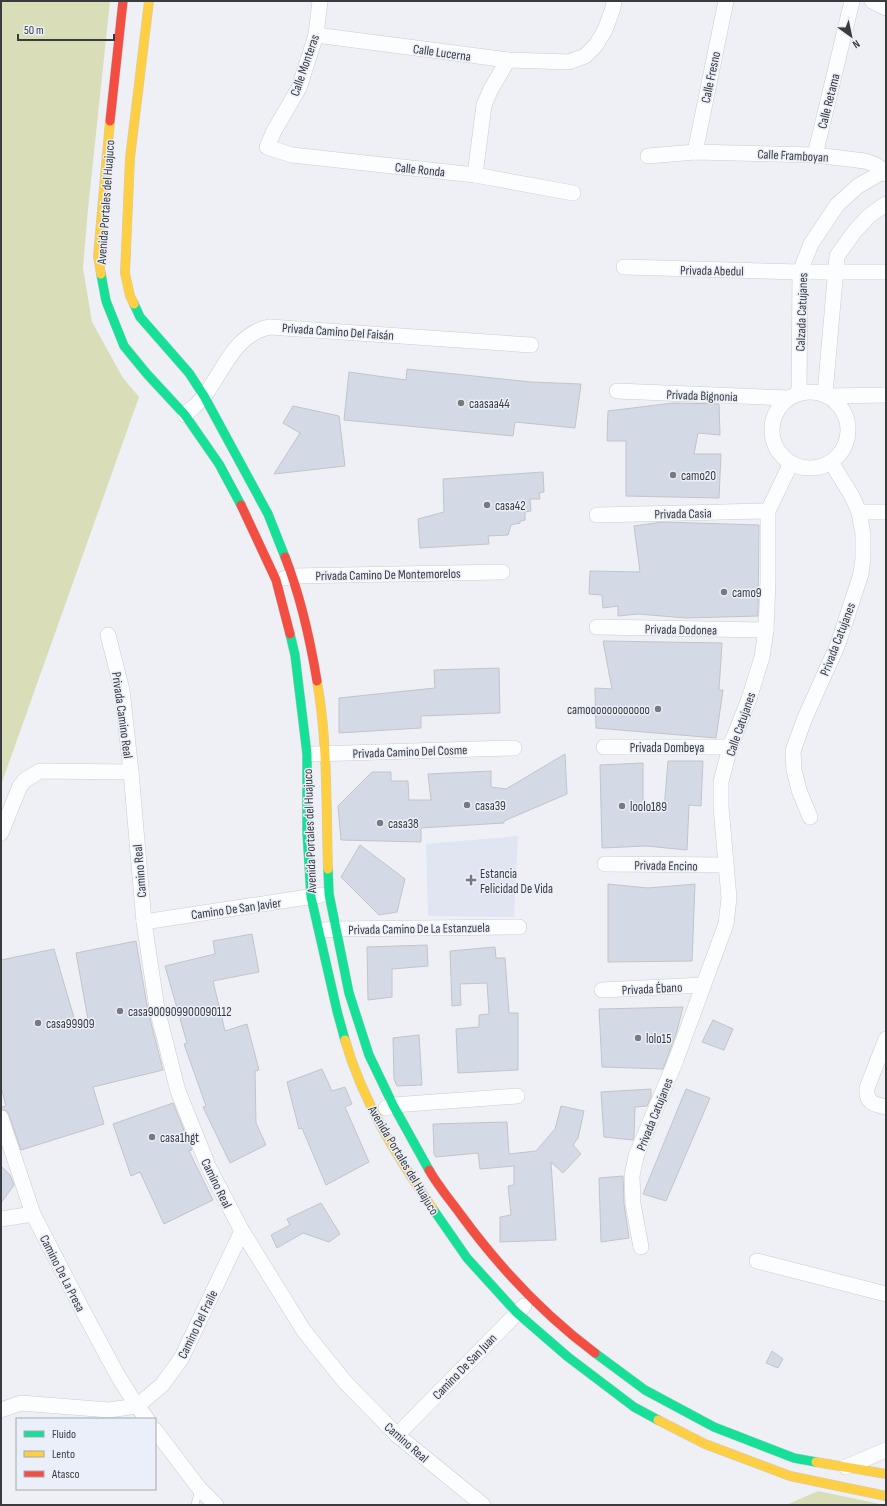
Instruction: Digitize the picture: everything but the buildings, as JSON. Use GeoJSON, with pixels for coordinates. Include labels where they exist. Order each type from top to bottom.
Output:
{"type":"FeatureCollection","features":[{"type":"Feature","properties":{"kind":"street","name":"Avenida Portales del Huajuco"},"geometry":{"type":"LineString","coordinates":[[123,1],[106,161],[98,256],[106,301],[124,346],[147,374],[185,414],[219,464],[247,516],[276,580],[295,655],[307,754],[307,832],[311,897],[337,1011],[353,1066],[374,1114],[423,1194],[467,1258],[516,1312],[568,1357],[634,1407],[705,1444],[790,1476],[886,1496]]}},
{"type":"Feature","properties":{"kind":"street","name":"Avenida Portales del Huajuco"},"geometry":{"type":"LineString","coordinates":[[149,1],[130,158],[125,273],[134,321],[189,373],[204,396],[268,514],[293,576],[311,645],[320,698],[324,754],[329,894],[335,929],[348,993],[369,1055],[393,1105],[436,1182],[482,1244],[532,1299],[578,1340],[652,1394],[714,1427],[794,1458],[886,1474]]}},
{"type":"Feature","properties":{"kind":"street","name":"Calle Monteras"},"geometry":{"type":"LineString","coordinates":[[267,147],[274,131],[299,88],[316,35],[320,1]]}},
{"type":"Feature","properties":{"kind":"street","name":"Calle Lucerna"},"geometry":{"type":"LineString","coordinates":[[316,35],[508,60],[569,62],[585,56],[596,45],[605,30],[614,1]]}},
{"type":"Feature","properties":{"kind":"street","name":"Calle Fresno"},"geometry":{"type":"LineString","coordinates":[[695,152],[726,1]]}},
{"type":"Feature","properties":{"kind":"street","name":"Calle Retama"},"geometry":{"type":"LineString","coordinates":[[815,155],[852,1]]}},
{"type":"Feature","properties":{"kind":"street"},"geometry":{"type":"LineString","coordinates":[[872,1],[886,8]]}},
{"type":"Feature","properties":{"kind":"street"},"geometry":{"type":"LineString","coordinates":[[475,175],[484,105],[491,89],[508,60]]}},
{"type":"Feature","properties":{"kind":"street","name":"Calle Ronda"},"geometry":{"type":"LineString","coordinates":[[267,147],[292,155],[475,175],[573,192]]}},
{"type":"Feature","properties":{"kind":"street","name":"Calle Framboyan"},"geometry":{"type":"LineString","coordinates":[[648,156],[695,152],[815,155],[865,160],[876,165],[885,172]]}},
{"type":"Feature","properties":{"kind":"street","name":"Calzada Catujanes"},"geometry":{"type":"LineString","coordinates":[[794,395],[800,272],[811,244],[837,205],[858,186],[885,172]]}},
{"type":"Feature","properties":{"kind":"street"},"geometry":{"type":"LineString","coordinates":[[828,395],[837,256],[855,230],[870,215],[886,204]]}},
{"type":"Feature","properties":{"kind":"street","name":"Privada Abedul"},"geometry":{"type":"LineString","coordinates":[[624,267],[800,272],[886,272]]}},
{"type":"Feature","properties":{"kind":"street"},"geometry":{"type":"LineString","coordinates":[[118,332],[134,321]]}},
{"type":"Feature","properties":{"kind":"street","name":"Privada Camino Del Faisán"},"geometry":{"type":"LineString","coordinates":[[185,414],[204,396],[238,345],[250,334],[260,329],[270,327],[531,345]]}},
{"type":"Feature","properties":{"kind":"street","name":"Privada Bignonia"},"geometry":{"type":"LineString","coordinates":[[617,391],[794,395]]}},
{"type":"Feature","properties":{"kind":"street"},"geometry":{"type":"LineString","coordinates":[[828,395],[840,405],[847,416],[849,429],[847,442],[841,453],[831,462],[822,466],[811,468],[801,467],[791,463],[781,455],[774,444],[772,432],[773,419],[779,407],[794,395],[812,391],[828,395],[886,395]]}},
{"type":"Feature","properties":{"kind":"street","name":"Privada Catujanes"},"geometry":{"type":"LineString","coordinates":[[810,817],[799,790],[794,770],[793,751],[804,720],[838,644],[861,574],[863,558],[863,534],[859,512],[852,496],[831,462]]}},
{"type":"Feature","properties":{"kind":"street","name":"Calle Catujanes"},"geometry":{"type":"LineString","coordinates":[[703,985],[726,924],[729,898],[721,807],[721,782],[730,747],[749,699],[762,657],[766,630],[768,511],[791,463]]}},
{"type":"Feature","properties":{"kind":"street","name":"Privada Casia"},"geometry":{"type":"LineString","coordinates":[[597,515],[768,511]]}},
{"type":"Feature","properties":{"kind":"street"},"geometry":{"type":"LineString","coordinates":[[859,512],[886,512]]}},
{"type":"Feature","properties":{"kind":"street","name":"Privada Camino De Montemorelos"},"geometry":{"type":"LineString","coordinates":[[276,580],[293,576],[502,572]]}},
{"type":"Feature","properties":{"kind":"street","name":"Privada Dodonea"},"geometry":{"type":"LineString","coordinates":[[597,627],[766,630]]}},
{"type":"Feature","properties":{"kind":"street","name":"Privada Camino Real"},"geometry":{"type":"LineString","coordinates":[[108,635],[122,690],[131,772]]}},
{"type":"Feature","properties":{"kind":"street","name":"Privada Dombeya"},"geometry":{"type":"LineString","coordinates":[[604,747],[730,747]]}},
{"type":"Feature","properties":{"kind":"street","name":"Privada Camino Del Cosme"},"geometry":{"type":"LineString","coordinates":[[307,754],[514,748]]}},
{"type":"Feature","properties":{"kind":"street"},"geometry":{"type":"LineString","coordinates":[[1,833],[20,786],[25,780],[40,771],[131,772]]}},
{"type":"Feature","properties":{"kind":"street","name":"Camino Real"},"geometry":{"type":"LineString","coordinates":[[131,772],[144,922],[157,1008],[178,1091],[209,1168],[242,1231],[304,1331],[345,1382],[397,1435],[483,1505]]}},
{"type":"Feature","properties":{"kind":"street","name":"Privada Encino"},"geometry":{"type":"LineString","coordinates":[[605,864],[726,865]]}},
{"type":"Feature","properties":{"kind":"street","name":"Camino De San Javier"},"geometry":{"type":"LineString","coordinates":[[144,922],[329,894]]}},
{"type":"Feature","properties":{"kind":"street","name":"Privada Camino De La Estanzuela"},"geometry":{"type":"LineString","coordinates":[[318,931],[335,929],[519,927]]}},
{"type":"Feature","properties":{"kind":"street","name":"Privada Catujanes"},"geometry":{"type":"LineString","coordinates":[[641,1247],[633,1204],[632,1176],[636,1156],[676,1060],[703,985]]}},
{"type":"Feature","properties":{"kind":"street","name":"Privada Ébano"},"geometry":{"type":"LineString","coordinates":[[602,990],[703,985]]}},
{"type":"Feature","properties":{"kind":"street"},"geometry":{"type":"LineString","coordinates":[[886,1039],[867,1088],[866,1095],[874,1104],[886,1107]]}},
{"type":"Feature","properties":{"kind":"street"},"geometry":{"type":"LineString","coordinates":[[374,1114],[393,1105],[516,1096]]}},
{"type":"Feature","properties":{"kind":"street","name":"Camino De La Presa"},"geometry":{"type":"LineString","coordinates":[[1,1118],[33,1214],[82,1311],[137,1406],[146,1418]]}},
{"type":"Feature","properties":{"kind":"street"},"geometry":{"type":"LineString","coordinates":[[1,1219],[33,1214]]}},
{"type":"Feature","properties":{"kind":"street","name":"Camino Del Fraile"},"geometry":{"type":"LineString","coordinates":[[137,1406],[162,1385],[181,1359],[242,1231]]}},
{"type":"Feature","properties":{"kind":"street"},"geometry":{"type":"LineString","coordinates":[[757,1261],[886,1294]]}},
{"type":"Feature","properties":{"kind":"street","name":"Camino De San Juan"},"geometry":{"type":"LineString","coordinates":[[397,1435],[516,1312],[532,1299]]}},
{"type":"Feature","properties":{"kind":"street"},"geometry":{"type":"LineString","coordinates":[[1,1410],[21,1403],[109,1410],[137,1406]]}},
{"type":"Feature","properties":{"kind":"street"},"geometry":{"type":"LineString","coordinates":[[156,1431],[199,1488],[216,1505]]}},
{"type":"Feature","properties":{"kind":"street"},"geometry":{"type":"LineString","coordinates":[[832,1485],[845,1467],[886,1450]]}},
{"type":"Feature","properties":{"kind":"lane"},"geometry":{"type":"LineString","coordinates":[[195,1505],[199,1488]]}},
{"type":"Feature","properties":{"kind":"shaded area","name":"Estancia Felicidad De Vida"},"geometry":{"type":"Polygon","coordinates":[[[518,836],[514,917],[428,916],[426,844],[518,836]]]}},
{"type":"Feature","properties":{"kind":"green space"},"geometry":{"type":"Polygon","coordinates":[[[1,1],[110,1],[83,268],[92,322],[123,378],[139,397],[1,785],[1,1]]]}},
{"type":"Feature","properties":{"kind":"green space"},"geometry":{"type":"Polygon","coordinates":[[[818,1491],[885,1505],[786,1505],[818,1491]]]}},
{"type":"Feature","properties":{"kind":"traffic: fast"},"geometry":{"type":"LineString","coordinates":[[101,274],[106,301],[124,346],[147,374],[185,415],[219,464],[241,505]]}},
{"type":"Feature","properties":{"kind":"traffic: fast"},"geometry":{"type":"LineString","coordinates":[[134,304],[140,317],[189,373],[204,396],[268,514],[285,557]]}},
{"type":"Feature","properties":{"kind":"traffic: fast"},"geometry":{"type":"LineString","coordinates":[[290,634],[295,655],[307,754],[307,832],[311,897],[345,1040]]}},
{"type":"Feature","properties":{"kind":"traffic: fast"},"geometry":{"type":"LineString","coordinates":[[328,869],[329,894],[349,993],[369,1055],[393,1105],[429,1170]]}},
{"type":"Feature","properties":{"kind":"traffic: fast"},"geometry":{"type":"LineString","coordinates":[[433,1209],[467,1258],[516,1312],[568,1357],[634,1407],[658,1420]]}},
{"type":"Feature","properties":{"kind":"traffic: fast"},"geometry":{"type":"LineString","coordinates":[[595,1353],[645,1390],[714,1427],[794,1458],[816,1462]]}},
{"type":"Feature","properties":{"kind":"traffic: slow"},"geometry":{"type":"LineString","coordinates":[[134,304],[130,296],[125,273],[130,158],[149,1]]}},
{"type":"Feature","properties":{"kind":"traffic: slow"},"geometry":{"type":"LineString","coordinates":[[101,274],[98,256],[110,121]]}},
{"type":"Feature","properties":{"kind":"traffic: slow"},"geometry":{"type":"LineString","coordinates":[[317,681],[321,704],[325,751],[328,869]]}},
{"type":"Feature","properties":{"kind":"traffic: slow"},"geometry":{"type":"LineString","coordinates":[[345,1040],[352,1063],[371,1107],[394,1149],[433,1209]]}},
{"type":"Feature","properties":{"kind":"traffic: slow"},"geometry":{"type":"LineString","coordinates":[[658,1420],[705,1444],[790,1476],[886,1496]]}},
{"type":"Feature","properties":{"kind":"traffic: slow"},"geometry":{"type":"LineString","coordinates":[[816,1462],[886,1474]]}},
{"type":"Feature","properties":{"kind":"traffic: jam"},"geometry":{"type":"LineString","coordinates":[[110,121],[123,1]]}},
{"type":"Feature","properties":{"kind":"traffic: jam"},"geometry":{"type":"LineString","coordinates":[[241,505],[276,580],[290,634]]}},
{"type":"Feature","properties":{"kind":"traffic: jam"},"geometry":{"type":"LineString","coordinates":[[285,557],[296,587],[317,681]]}},
{"type":"Feature","properties":{"kind":"traffic: jam"},"geometry":{"type":"LineString","coordinates":[[429,1170],[440,1187],[506,1271],[557,1322],[595,1353]]}},
{"type":"Feature","properties":{"kind":"place","name":"caasaa44"},"geometry":{"type":"Point","coordinates":[461,403]}},
{"type":"Feature","properties":{"kind":"place","name":"camo20"},"geometry":{"type":"Point","coordinates":[673,475]}},
{"type":"Feature","properties":{"kind":"place","name":"casa42"},"geometry":{"type":"Point","coordinates":[487,505]}},
{"type":"Feature","properties":{"kind":"place","name":"camo9"},"geometry":{"type":"Point","coordinates":[724,592]}},
{"type":"Feature","properties":{"kind":"place","name":"camoooooooooooo"},"geometry":{"type":"Point","coordinates":[658,709]}},
{"type":"Feature","properties":{"kind":"place","name":"casa39"},"geometry":{"type":"Point","coordinates":[467,805]}},
{"type":"Feature","properties":{"kind":"place","name":"loolo189"},"geometry":{"type":"Point","coordinates":[622,806]}},
{"type":"Feature","properties":{"kind":"place","name":"casa38"},"geometry":{"type":"Point","coordinates":[380,823]}},
{"type":"Feature","properties":{"kind":"place","name":"Estancia Felicidad De Vida"},"geometry":{"type":"Point","coordinates":[471,880]}},
{"type":"Feature","properties":{"kind":"place","name":"casa900909900090112"},"geometry":{"type":"Point","coordinates":[120,1011]}},
{"type":"Feature","properties":{"kind":"place","name":"casa99909"},"geometry":{"type":"Point","coordinates":[38,1023]}},
{"type":"Feature","properties":{"kind":"place","name":"lolo15"},"geometry":{"type":"Point","coordinates":[638,1038]}},
{"type":"Feature","properties":{"kind":"place","name":"casa1hgt"},"geometry":{"type":"Point","coordinates":[152,1137]}}]}
